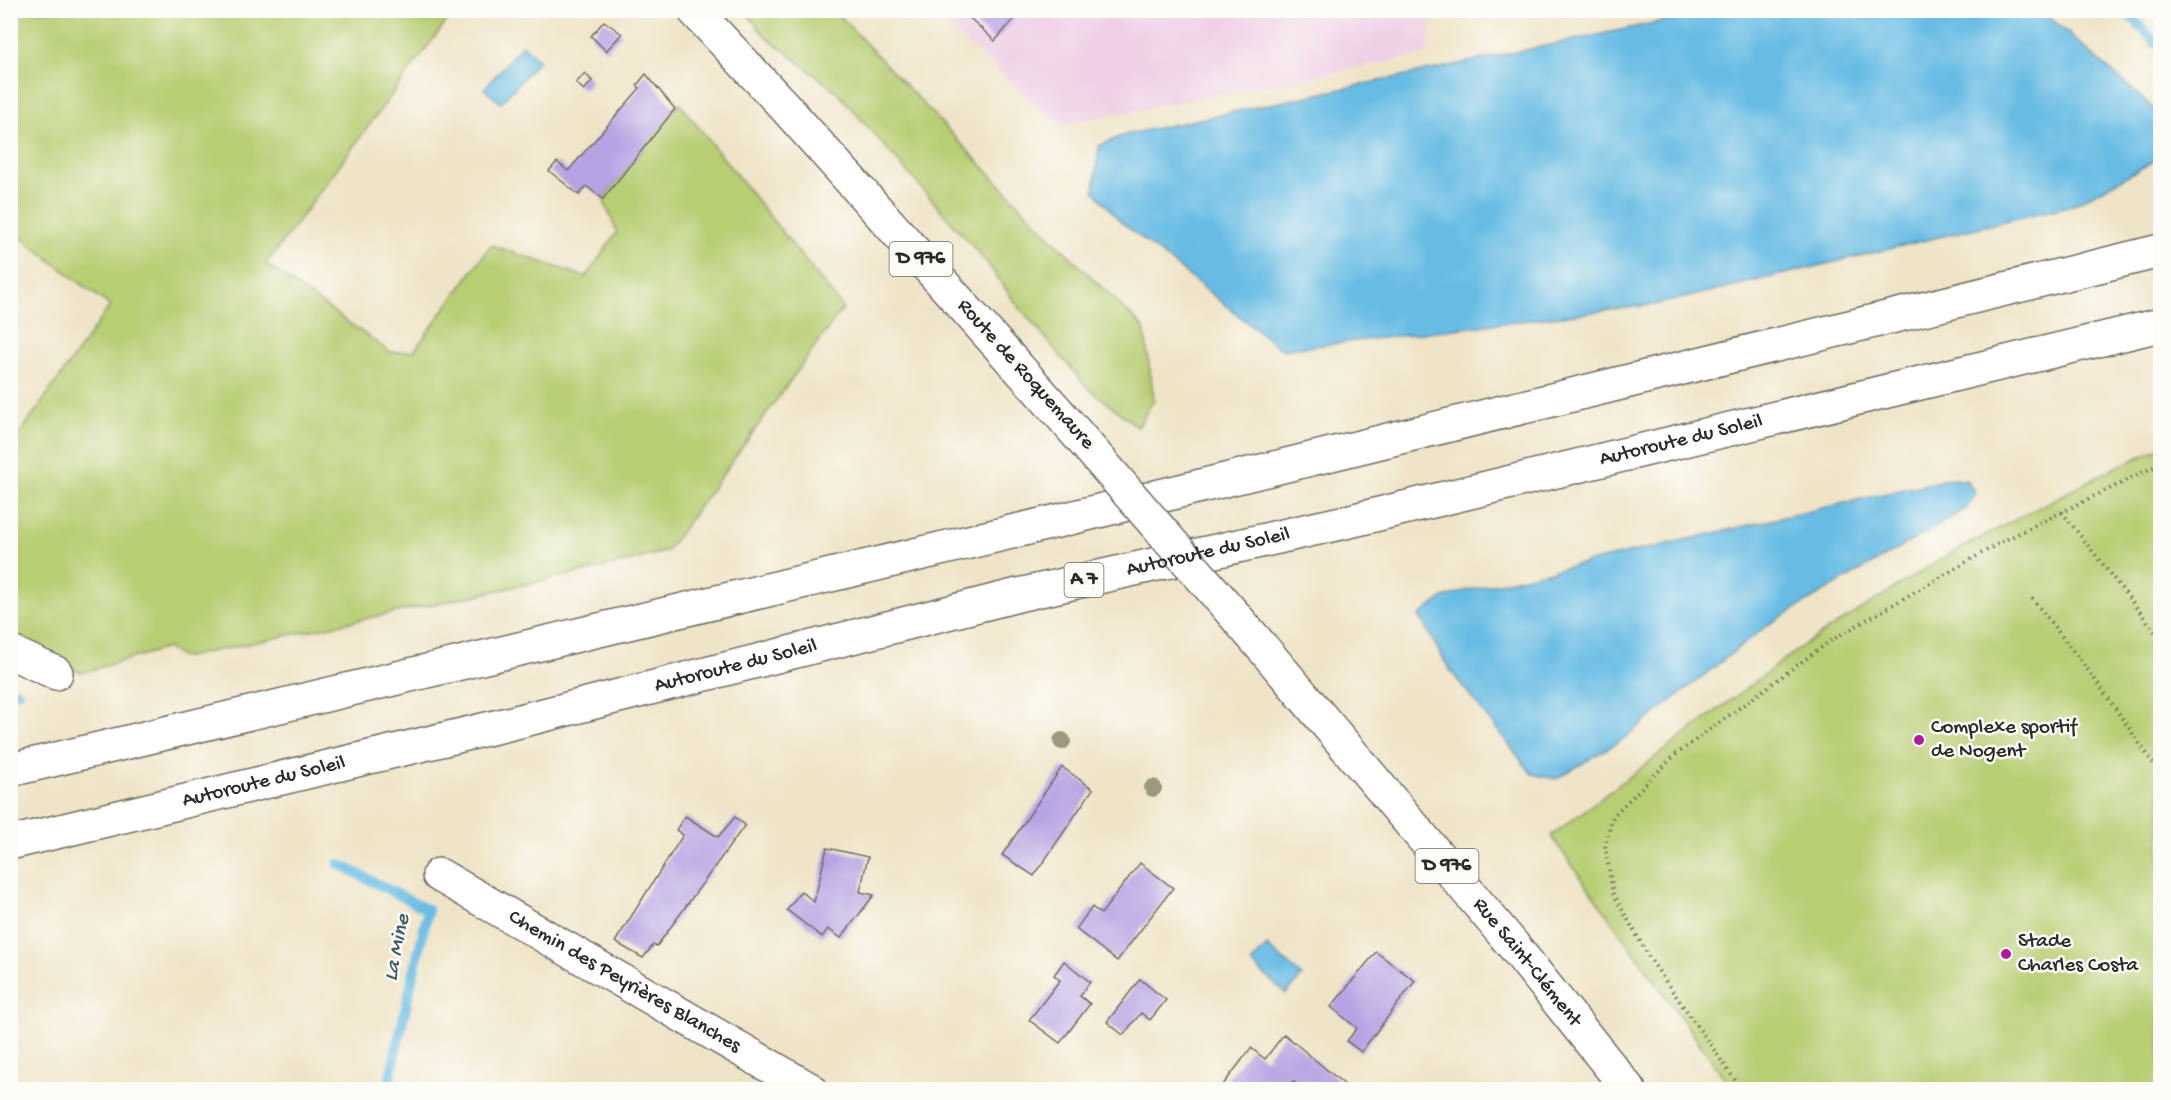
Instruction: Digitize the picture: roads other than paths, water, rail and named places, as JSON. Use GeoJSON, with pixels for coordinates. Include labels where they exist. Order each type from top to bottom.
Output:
{"type":"FeatureCollection","features":[{"type":"Feature","properties":{"kind":"main road","name":"Route de Roquemaure"},"geometry":{"type":"LineString","coordinates":[[694,10],[784,106],[1058,412],[1262,647]]}},
{"type":"Feature","properties":{"kind":"main road","name":"Route de Roquemaure"},"geometry":{"type":"LineString","coordinates":[[712,10],[784,106]]}},
{"type":"Feature","properties":{"kind":"main road"},"geometry":{"type":"LineString","coordinates":[[10,770],[1062,520],[2160,251]]}},
{"type":"Feature","properties":{"kind":"main road","name":"Autoroute du Soleil"},"geometry":{"type":"LineString","coordinates":[[10,843],[501,726],[1018,595],[1350,520],[2160,325]]}},
{"type":"Feature","properties":{"kind":"main road","name":"Rue Saint-Clément"},"geometry":{"type":"LineString","coordinates":[[1262,647],[1513,945],[1629,1089]]}},
{"type":"Feature","properties":{"kind":"main road"},"geometry":{"type":"LineString","coordinates":[[10,652],[56,673]]}},
{"type":"Feature","properties":{"kind":"main road","name":"Chemin des Peyrières Blanches"},"geometry":{"type":"LineString","coordinates":[[439,875],[812,1089]]}},
{"type":"Feature","properties":{"kind":"water"},"geometry":{"type":"Polygon","coordinates":[[[1710,11],[2043,11],[2160,114],[2160,158],[2073,205],[1659,304],[1282,350],[1121,222],[1094,191],[1099,146],[1124,135],[1710,11]]]}},
{"type":"Feature","properties":{"kind":"water"},"geometry":{"type":"Polygon","coordinates":[[[522,45],[539,60],[501,103],[484,89],[522,45]]]}},
{"type":"Feature","properties":{"kind":"water"},"geometry":{"type":"Polygon","coordinates":[[[1948,479],[1966,480],[1976,494],[1966,509],[1769,624],[1622,740],[1556,779],[1532,774],[1450,670],[1419,616],[1441,599],[1464,591],[1948,479]]]}},
{"type":"Feature","properties":{"kind":"water"},"geometry":{"type":"Polygon","coordinates":[[[1267,946],[1302,976],[1286,994],[1251,963],[1267,946]]]}},
{"type":"Feature","properties":{"kind":"waterway"},"geometry":{"type":"LineString","coordinates":[[2125,10],[2160,47]]}},
{"type":"Feature","properties":{"kind":"waterway","name":"La Mine"},"geometry":{"type":"LineString","coordinates":[[10,689],[18,692]]}},
{"type":"Feature","properties":{"kind":"waterway","name":"La Mine"},"geometry":{"type":"LineString","coordinates":[[339,864],[428,910],[387,1090]]}},
{"type":"Feature","properties":{"kind":"place","name":"Complexe sportif de Nogent"},"geometry":{"type":"Point","coordinates":[1919,740]}},
{"type":"Feature","properties":{"kind":"place","name":"Stade Charles Costa"},"geometry":{"type":"Point","coordinates":[2006,954]}}]}
